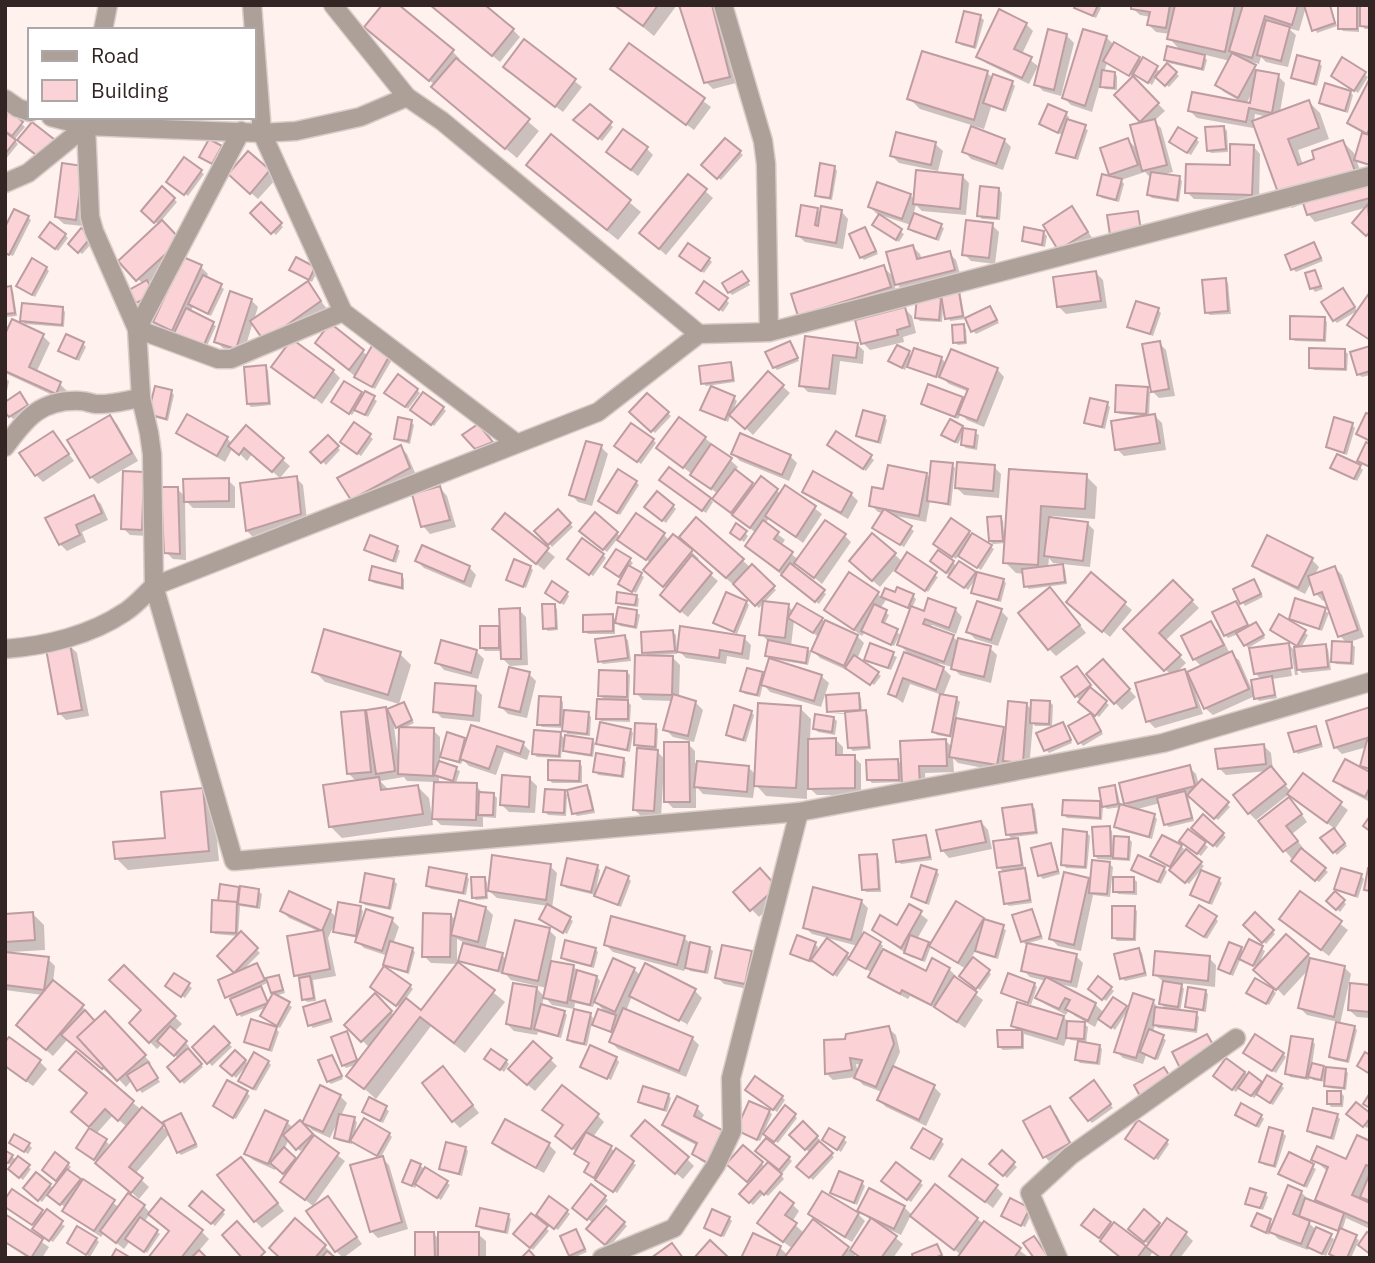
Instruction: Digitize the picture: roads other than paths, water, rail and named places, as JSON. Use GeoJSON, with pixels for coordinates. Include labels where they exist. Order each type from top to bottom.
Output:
{"type":"FeatureCollection","features":[{"type":"Feature","properties":{"kind":"street"},"geometry":{"type":"LineString","coordinates":[[103,28],[108,5]]}},
{"type":"Feature","properties":{"kind":"street"},"geometry":{"type":"LineString","coordinates":[[252,5],[254,28]]}},
{"type":"Feature","properties":{"kind":"street"},"geometry":{"type":"LineString","coordinates":[[333,5],[407,97],[442,121],[699,334]]}},
{"type":"Feature","properties":{"kind":"street"},"geometry":{"type":"LineString","coordinates":[[723,5],[762,141],[766,164],[769,332]]}},
{"type":"Feature","properties":{"kind":"street"},"geometry":{"type":"LineString","coordinates":[[256,56],[262,133],[343,312],[516,443]]}},
{"type":"Feature","properties":{"kind":"street"},"geometry":{"type":"LineString","coordinates":[[65,119],[262,133],[296,131],[360,117],[407,97]]}},
{"type":"Feature","properties":{"kind":"street"},"geometry":{"type":"LineString","coordinates":[[5,99],[28,111]]}},
{"type":"Feature","properties":{"kind":"street"},"geometry":{"type":"LineString","coordinates":[[5,183],[28,173],[87,122]]}},
{"type":"Feature","properties":{"kind":"street"},"geometry":{"type":"LineString","coordinates":[[87,122],[90,217],[93,231],[137,329],[141,398],[152,454],[154,586],[234,861],[799,812],[1163,743],[1370,682]]}},
{"type":"Feature","properties":{"kind":"street"},"geometry":{"type":"LineString","coordinates":[[137,329],[241,131]]}},
{"type":"Feature","properties":{"kind":"street"},"geometry":{"type":"LineString","coordinates":[[5,649],[24,648],[87,632],[126,611],[154,586],[598,412],[699,334],[769,332],[1370,176]]}},
{"type":"Feature","properties":{"kind":"street"},"geometry":{"type":"LineString","coordinates":[[137,329],[218,359],[231,359],[343,312]]}},
{"type":"Feature","properties":{"kind":"street"},"geometry":{"type":"LineString","coordinates":[[5,447],[24,420],[35,411],[81,401],[97,404],[141,398]]}},
{"type":"Feature","properties":{"kind":"street"},"geometry":{"type":"LineString","coordinates":[[602,1258],[674,1228],[716,1164],[732,1131],[731,1078],[799,812]]}},
{"type":"Feature","properties":{"kind":"street"},"geometry":{"type":"LineString","coordinates":[[1058,1258],[1030,1193],[1070,1156],[1236,1038]]}}]}
